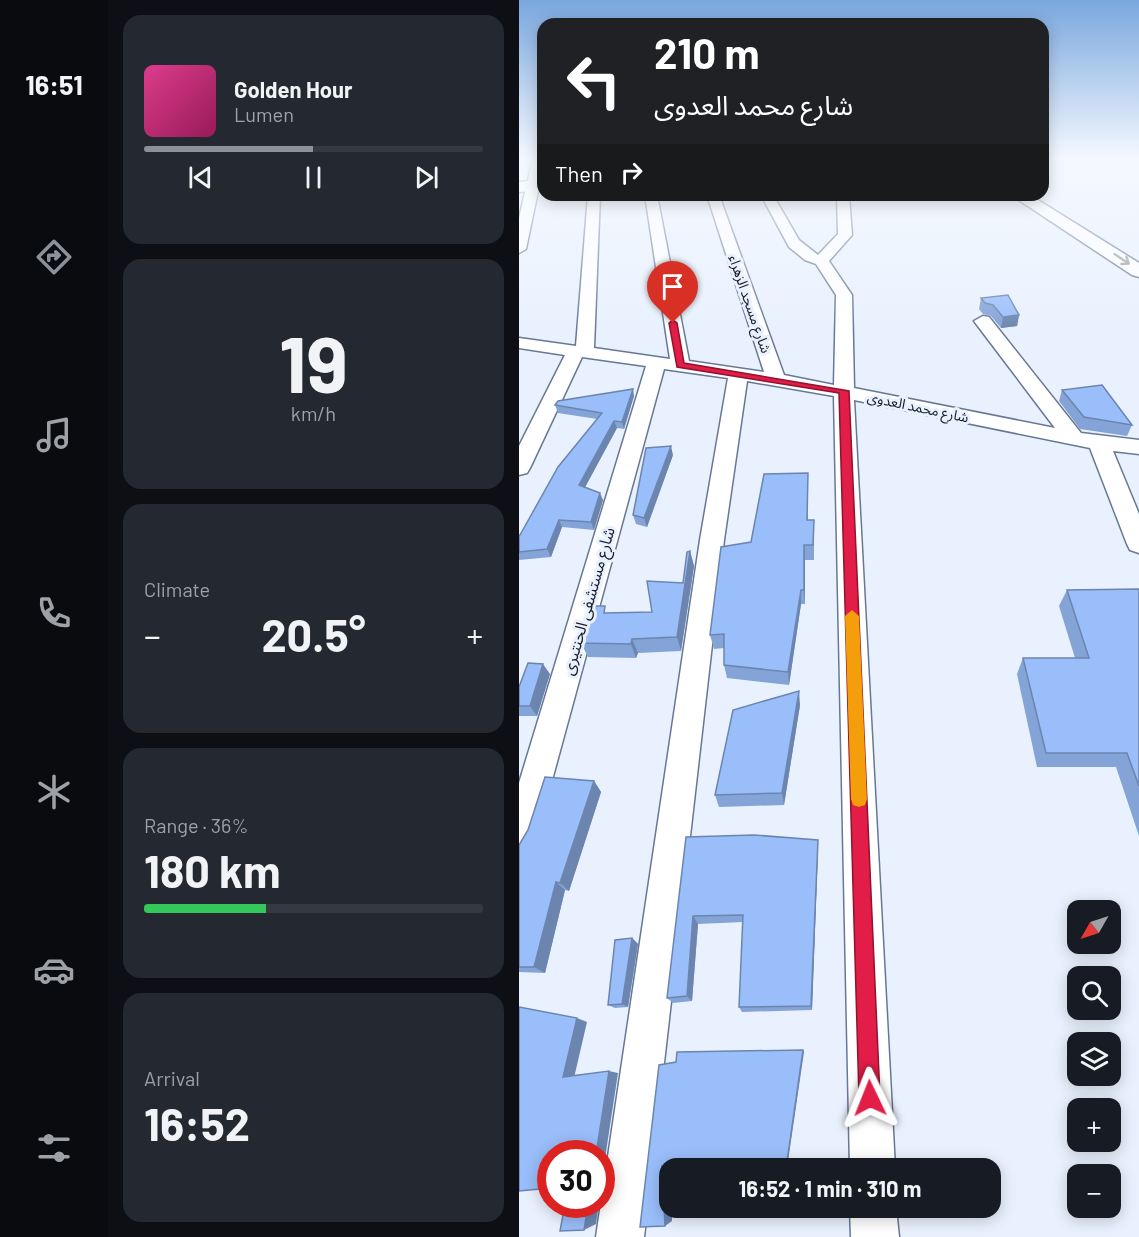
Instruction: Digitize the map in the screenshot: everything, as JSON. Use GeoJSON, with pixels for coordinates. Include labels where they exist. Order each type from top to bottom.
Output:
{"type":"FeatureCollection","features":[{"type":"Feature","properties":{"kind":"highway"},"geometry":{"type":"LineString","coordinates":[[1052,216],[1139,271]]}},
{"type":"Feature","properties":{"kind":"highway"},"geometry":{"type":"LineString","coordinates":[[1082,216],[1100,226]]}},
{"type":"Feature","properties":{"kind":"street"},"geometry":{"type":"LineString","coordinates":[[519,249],[526,216]]}},
{"type":"Feature","properties":{"kind":"street"},"geometry":{"type":"LineString","coordinates":[[519,468],[581,351],[592,216]]}},
{"type":"Feature","properties":{"kind":"street"},"geometry":{"type":"LineString","coordinates":[[653,216],[669,364]]}},
{"type":"Feature","properties":{"kind":"street","name":"شارع مسجد الزهراء"},"geometry":{"type":"LineString","coordinates":[[720,216],[776,379]]}},
{"type":"Feature","properties":{"kind":"street"},"geometry":{"type":"LineString","coordinates":[[778,216],[794,245],[809,258],[821,261],[845,295],[844,391],[872,1158]]}},
{"type":"Feature","properties":{"kind":"street"},"geometry":{"type":"LineString","coordinates":[[821,261],[845,235],[844,216]]}},
{"type":"Feature","properties":{"kind":"street"},"geometry":{"type":"LineString","coordinates":[[983,321],[1073,437]]}},
{"type":"Feature","properties":{"kind":"street","name":"شارع محمد العدوى"},"geometry":{"type":"LineString","coordinates":[[519,343],[776,379],[1099,443],[1139,447]]}},
{"type":"Feature","properties":{"kind":"street","name":"شارع مستشفى الحنتيرى"},"geometry":{"type":"LineString","coordinates":[[519,839],[669,364]]}},
{"type":"Feature","properties":{"kind":"street"},"geometry":{"type":"LineString","coordinates":[[620,1237],[712,540],[738,374]]}},
{"type":"Feature","properties":{"kind":"street"},"geometry":{"type":"LineString","coordinates":[[1099,443],[1139,544]]}},
{"type":"Feature","properties":{"kind":"street"},"geometry":{"type":"LineString","coordinates":[[874,1218],[875,1237]]}},
{"type":"Feature","properties":{"kind":"building"},"geometry":{"type":"Polygon","coordinates":[[[1008,295],[1019,315],[1003,317],[993,305],[985,303],[981,298],[1008,295]]]}},
{"type":"Feature","properties":{"kind":"building"},"geometry":{"type":"Polygon","coordinates":[[[1102,385],[1132,425],[1084,417],[1062,390],[1102,385]]]}},
{"type":"Feature","properties":{"kind":"building"},"geometry":{"type":"Polygon","coordinates":[[[633,389],[622,422],[614,421],[579,485],[600,493],[591,522],[559,520],[547,549],[519,552],[519,535],[558,467],[602,413],[555,405],[558,401],[633,389]]]}},
{"type":"Feature","properties":{"kind":"building"},"geometry":{"type":"Polygon","coordinates":[[[671,446],[644,518],[633,515],[646,448],[671,446]]]}},
{"type":"Feature","properties":{"kind":"building"},"geometry":{"type":"Polygon","coordinates":[[[808,473],[807,520],[814,520],[813,545],[804,545],[804,590],[801,590],[788,672],[724,665],[724,634],[710,635],[721,547],[751,542],[764,474],[808,473]]]}},
{"type":"Feature","properties":{"kind":"building"},"geometry":{"type":"Polygon","coordinates":[[[690,551],[677,637],[632,639],[631,644],[581,643],[591,606],[605,606],[604,613],[652,612],[647,581],[683,583],[687,552],[690,551]]]}},
{"type":"Feature","properties":{"kind":"building"},"geometry":{"type":"Polygon","coordinates":[[[1139,589],[1139,786],[1127,753],[1046,753],[1023,658],[1089,658],[1067,590],[1139,589]]]}},
{"type":"Feature","properties":{"kind":"building"},"geometry":{"type":"Polygon","coordinates":[[[528,663],[543,664],[530,706],[519,706],[519,687],[528,663]]]}},
{"type":"Feature","properties":{"kind":"building"},"geometry":{"type":"Polygon","coordinates":[[[799,691],[782,793],[715,795],[733,710],[799,691]]]}},
{"type":"Feature","properties":{"kind":"building"},"geometry":{"type":"Polygon","coordinates":[[[545,777],[594,781],[560,883],[556,882],[534,967],[519,967],[519,845],[528,830],[545,777]]]}},
{"type":"Feature","properties":{"kind":"building"},"geometry":{"type":"Polygon","coordinates":[[[754,835],[818,840],[811,1006],[739,1007],[743,915],[693,916],[687,996],[667,998],[686,837],[754,835]]]}},
{"type":"Feature","properties":{"kind":"building"},"geometry":{"type":"Polygon","coordinates":[[[632,938],[622,1004],[608,1005],[615,940],[632,938]]]}},
{"type":"Feature","properties":{"kind":"building"},"geometry":{"type":"Polygon","coordinates":[[[519,1007],[577,1018],[563,1077],[609,1071],[598,1140],[537,1140],[537,1189],[519,1191],[519,1007]]]}},
{"type":"Feature","properties":{"kind":"building"},"geometry":{"type":"Polygon","coordinates":[[[803,1050],[787,1158],[659,1158],[659,1218],[665,1218],[665,1226],[640,1227],[659,1065],[676,1062],[677,1052],[803,1050]]]}},
{"type":"Feature","properties":{"kind":"building"},"geometry":{"type":"Polygon","coordinates":[[[562,1218],[586,1218],[584,1230],[560,1231],[562,1218]]]}},
{"type":"Feature","properties":{"kind":"slow traffic"},"geometry":{"type":"LineString","coordinates":[[852,616],[859,799]]}},
{"type":"Feature","properties":{"kind":"route"},"geometry":{"type":"LineString","coordinates":[[673,323],[680,365],[844,391],[870,1098]]}}]}
